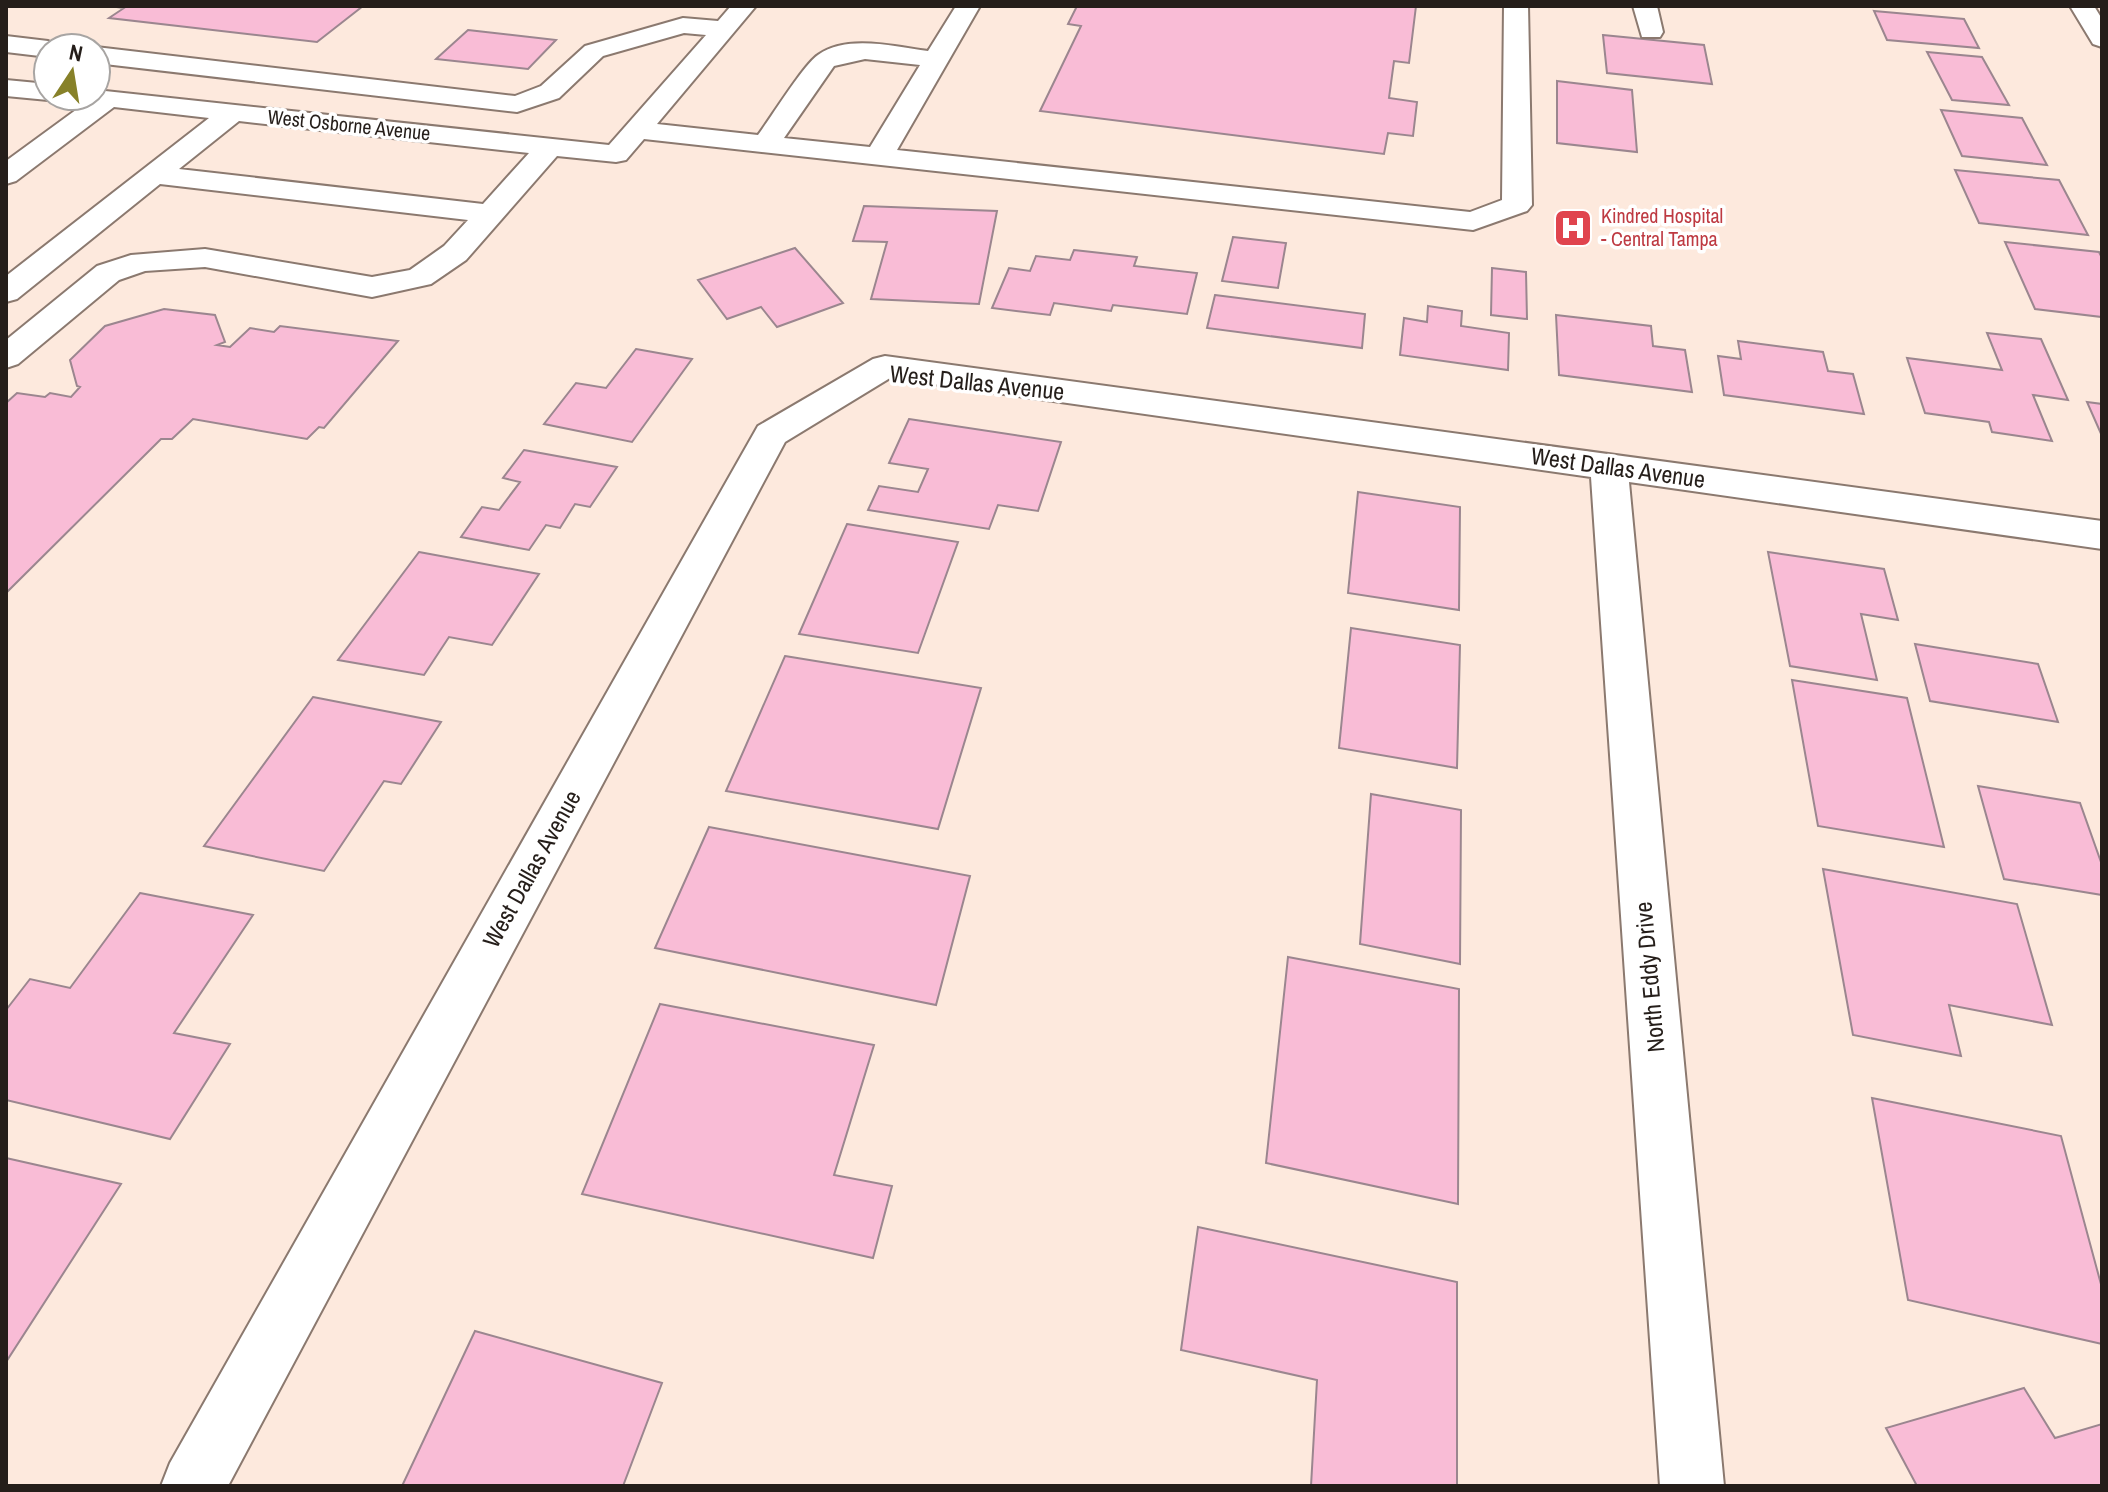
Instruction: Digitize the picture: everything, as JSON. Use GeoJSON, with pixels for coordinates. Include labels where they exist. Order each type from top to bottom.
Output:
{"type":"FeatureCollection","features":[{"type":"Feature","properties":{"kind":"street"},"geometry":{"type":"LineString","coordinates":[[636,130],[744,6]]}},
{"type":"Feature","properties":{"kind":"street"},"geometry":{"type":"LineString","coordinates":[[879,156],[968,6]]}},
{"type":"Feature","properties":{"kind":"street"},"geometry":{"type":"LineString","coordinates":[[636,130],[1473,221],[1517,205],[1516,6]]}},
{"type":"Feature","properties":{"kind":"street"},"geometry":{"type":"LineString","coordinates":[[1645,6],[1651,32]]}},
{"type":"Feature","properties":{"kind":"street"},"geometry":{"type":"LineString","coordinates":[[2082,6],[2102,39]]}},
{"type":"Feature","properties":{"kind":"street"},"geometry":{"type":"LineString","coordinates":[[112,57],[517,104],[550,92],[594,51],[683,25],[725,29]]}},
{"type":"Feature","properties":{"kind":"street"},"geometry":{"type":"LineString","coordinates":[[6,44],[32,47]]}},
{"type":"Feature","properties":{"kind":"street"},"geometry":{"type":"LineString","coordinates":[[765,144],[825,61],[837,54],[877,53],[936,60]]}},
{"type":"Feature","properties":{"kind":"street"},"geometry":{"type":"LineString","coordinates":[[6,88],[32,90]]}},
{"type":"Feature","properties":{"kind":"street","name":"West Osborne Avenue"},"geometry":{"type":"LineString","coordinates":[[112,99],[616,154],[636,130]]}},
{"type":"Feature","properties":{"kind":"street"},"geometry":{"type":"LineString","coordinates":[[6,175],[78,112]]}},
{"type":"Feature","properties":{"kind":"street"},"geometry":{"type":"LineString","coordinates":[[6,292],[234,112]]}},
{"type":"Feature","properties":{"kind":"street"},"geometry":{"type":"LineString","coordinates":[[6,357],[108,273],[142,262],[205,258],[372,287],[420,277],[455,253],[550,147]]}},
{"type":"Feature","properties":{"kind":"street"},"geometry":{"type":"LineString","coordinates":[[154,175],[490,214]]}},
{"type":"Feature","properties":{"kind":"street","name":"West Dallas Avenue"},"geometry":{"type":"LineString","coordinates":[[193,1486],[771,434],[885,367],[2102,535]]}},
{"type":"Feature","properties":{"kind":"street","name":"North Eddy Drive"},"geometry":{"type":"LineString","coordinates":[[1609,467],[1692,1486]]}},
{"type":"Feature","properties":{"kind":"building"},"geometry":{"type":"Polygon","coordinates":[[[109,6],[363,6],[317,42],[109,18],[124,8],[109,6]]]}},
{"type":"Feature","properties":{"kind":"building"},"geometry":{"type":"Polygon","coordinates":[[[1077,6],[1416,6],[1409,63],[1394,61],[1389,98],[1417,102],[1413,136],[1388,133],[1384,154],[1040,111],[1081,26],[1068,24],[1077,6]]]}},
{"type":"Feature","properties":{"kind":"building"},"geometry":{"type":"Polygon","coordinates":[[[1874,11],[1964,19],[1979,48],[1887,40],[1874,11]]]}},
{"type":"Feature","properties":{"kind":"building"},"geometry":{"type":"Polygon","coordinates":[[[468,30],[556,40],[528,69],[436,59],[468,30]]]}},
{"type":"Feature","properties":{"kind":"building"},"geometry":{"type":"Polygon","coordinates":[[[1603,35],[1704,45],[1712,84],[1607,73],[1603,35]]]}},
{"type":"Feature","properties":{"kind":"building"},"geometry":{"type":"Polygon","coordinates":[[[1927,52],[1982,57],[2009,105],[1952,100],[1927,52]]]}},
{"type":"Feature","properties":{"kind":"building"},"geometry":{"type":"Polygon","coordinates":[[[1557,81],[1632,90],[1637,152],[1557,143],[1557,81]]]}},
{"type":"Feature","properties":{"kind":"building"},"geometry":{"type":"Polygon","coordinates":[[[1941,110],[2022,118],[2047,165],[1962,156],[1941,110]]]}},
{"type":"Feature","properties":{"kind":"building"},"geometry":{"type":"Polygon","coordinates":[[[1955,170],[2059,180],[2088,235],[1979,223],[1955,170]]]}},
{"type":"Feature","properties":{"kind":"building"},"geometry":{"type":"Polygon","coordinates":[[[864,206],[997,211],[979,304],[871,299],[887,242],[853,241],[864,206]]]}},
{"type":"Feature","properties":{"kind":"building"},"geometry":{"type":"Polygon","coordinates":[[[1233,237],[1286,243],[1278,288],[1222,281],[1233,237]]]}},
{"type":"Feature","properties":{"kind":"building"},"geometry":{"type":"Polygon","coordinates":[[[2005,242],[2099,252],[2102,258],[2102,317],[2035,309],[2005,242]]]}},
{"type":"Feature","properties":{"kind":"building"},"geometry":{"type":"Polygon","coordinates":[[[795,248],[843,303],[777,327],[761,307],[727,319],[698,280],[795,248]]]}},
{"type":"Feature","properties":{"kind":"building"},"geometry":{"type":"Polygon","coordinates":[[[1074,250],[1137,257],[1134,266],[1197,273],[1187,314],[1113,305],[1111,311],[1054,303],[1050,315],[992,308],[1009,268],[1030,271],[1036,256],[1070,260],[1074,250]]]}},
{"type":"Feature","properties":{"kind":"building"},"geometry":{"type":"Polygon","coordinates":[[[1492,268],[1526,272],[1527,319],[1491,315],[1492,268]]]}},
{"type":"Feature","properties":{"kind":"building"},"geometry":{"type":"Polygon","coordinates":[[[1215,295],[1365,314],[1362,348],[1207,328],[1215,295]]]}},
{"type":"Feature","properties":{"kind":"building"},"geometry":{"type":"Polygon","coordinates":[[[1428,306],[1462,311],[1461,326],[1509,333],[1508,370],[1400,355],[1404,318],[1427,322],[1428,306]]]}},
{"type":"Feature","properties":{"kind":"building"},"geometry":{"type":"Polygon","coordinates":[[[164,309],[215,315],[225,342],[217,345],[230,347],[250,328],[274,332],[280,326],[398,341],[324,428],[319,427],[307,439],[193,419],[172,439],[161,439],[6,593],[6,403],[17,393],[45,397],[50,393],[71,397],[80,387],[77,386],[70,360],[105,326],[164,309]]]}},
{"type":"Feature","properties":{"kind":"building"},"geometry":{"type":"Polygon","coordinates":[[[1556,315],[1651,326],[1653,346],[1685,350],[1692,392],[1559,375],[1556,315]]]}},
{"type":"Feature","properties":{"kind":"building"},"geometry":{"type":"Polygon","coordinates":[[[1987,333],[2041,339],[2068,400],[2033,395],[2052,441],[1992,432],[1989,422],[1925,413],[1907,358],[2002,370],[1987,333]]]}},
{"type":"Feature","properties":{"kind":"building"},"geometry":{"type":"Polygon","coordinates":[[[1738,341],[1823,352],[1828,371],[1853,374],[1864,414],[1724,395],[1718,356],[1741,359],[1738,341]]]}},
{"type":"Feature","properties":{"kind":"building"},"geometry":{"type":"Polygon","coordinates":[[[636,349],[692,359],[632,442],[544,424],[576,383],[606,388],[636,349]]]}},
{"type":"Feature","properties":{"kind":"building"},"geometry":{"type":"Polygon","coordinates":[[[2087,402],[2102,404],[2102,436],[2087,402]]]}},
{"type":"Feature","properties":{"kind":"building"},"geometry":{"type":"Polygon","coordinates":[[[909,419],[1061,442],[1038,511],[998,505],[989,529],[868,510],[879,486],[918,492],[928,469],[889,463],[909,419]]]}},
{"type":"Feature","properties":{"kind":"building"},"geometry":{"type":"Polygon","coordinates":[[[524,450],[617,467],[590,507],[575,504],[560,528],[546,525],[529,550],[461,537],[482,507],[499,510],[520,482],[503,478],[524,450]]]}},
{"type":"Feature","properties":{"kind":"building"},"geometry":{"type":"Polygon","coordinates":[[[1358,492],[1460,507],[1459,610],[1348,593],[1358,492]]]}},
{"type":"Feature","properties":{"kind":"building"},"geometry":{"type":"Polygon","coordinates":[[[847,524],[958,542],[918,653],[799,634],[847,524]]]}},
{"type":"Feature","properties":{"kind":"building"},"geometry":{"type":"Polygon","coordinates":[[[419,552],[539,574],[492,645],[449,637],[424,675],[338,660],[419,552]]]}},
{"type":"Feature","properties":{"kind":"building"},"geometry":{"type":"Polygon","coordinates":[[[1768,552],[1884,569],[1898,620],[1861,614],[1877,680],[1790,666],[1768,552]]]}},
{"type":"Feature","properties":{"kind":"building"},"geometry":{"type":"Polygon","coordinates":[[[1351,628],[1460,645],[1457,768],[1339,748],[1351,628]]]}},
{"type":"Feature","properties":{"kind":"building"},"geometry":{"type":"Polygon","coordinates":[[[1915,644],[2038,664],[2058,722],[1930,701],[1915,644]]]}},
{"type":"Feature","properties":{"kind":"building"},"geometry":{"type":"Polygon","coordinates":[[[785,656],[981,688],[938,829],[726,791],[785,656]]]}},
{"type":"Feature","properties":{"kind":"building"},"geometry":{"type":"Polygon","coordinates":[[[1792,680],[1907,698],[1944,847],[1818,826],[1792,680]]]}},
{"type":"Feature","properties":{"kind":"building"},"geometry":{"type":"Polygon","coordinates":[[[313,697],[441,722],[401,784],[384,781],[324,871],[204,846],[313,697]]]}},
{"type":"Feature","properties":{"kind":"building"},"geometry":{"type":"Polygon","coordinates":[[[1978,786],[2080,803],[2102,865],[2102,895],[2004,879],[1978,786]]]}},
{"type":"Feature","properties":{"kind":"building"},"geometry":{"type":"Polygon","coordinates":[[[1371,794],[1461,810],[1460,964],[1360,944],[1371,794]]]}},
{"type":"Feature","properties":{"kind":"building"},"geometry":{"type":"Polygon","coordinates":[[[709,827],[970,876],[936,1005],[655,948],[709,827]]]}},
{"type":"Feature","properties":{"kind":"building"},"geometry":{"type":"Polygon","coordinates":[[[1823,869],[2017,904],[2052,1025],[1949,1005],[1961,1056],[1853,1035],[1823,869]]]}},
{"type":"Feature","properties":{"kind":"building"},"geometry":{"type":"Polygon","coordinates":[[[140,893],[253,915],[174,1033],[230,1044],[170,1139],[6,1100],[6,1010],[30,979],[70,988],[140,893]]]}},
{"type":"Feature","properties":{"kind":"building"},"geometry":{"type":"Polygon","coordinates":[[[1288,957],[1459,989],[1458,1204],[1266,1163],[1288,957]]]}},
{"type":"Feature","properties":{"kind":"building"},"geometry":{"type":"Polygon","coordinates":[[[660,1004],[874,1045],[834,1175],[892,1186],[873,1258],[582,1194],[660,1004]]]}},
{"type":"Feature","properties":{"kind":"building"},"geometry":{"type":"Polygon","coordinates":[[[1872,1098],[2061,1136],[2102,1288],[2102,1344],[1908,1300],[1872,1098]]]}},
{"type":"Feature","properties":{"kind":"building"},"geometry":{"type":"Polygon","coordinates":[[[6,1158],[121,1184],[6,1362],[6,1158]]]}},
{"type":"Feature","properties":{"kind":"building"},"geometry":{"type":"Polygon","coordinates":[[[1198,1227],[1457,1282],[1457,1486],[1311,1486],[1317,1380],[1181,1350],[1198,1227]]]}},
{"type":"Feature","properties":{"kind":"building"},"geometry":{"type":"Polygon","coordinates":[[[475,1331],[662,1383],[623,1486],[402,1486],[475,1331]]]}},
{"type":"Feature","properties":{"kind":"building"},"geometry":{"type":"Polygon","coordinates":[[[2024,1388],[2055,1438],[2102,1424],[2102,1486],[1917,1486],[1886,1428],[2024,1388]]]}},
{"type":"Feature","properties":{"kind":"place","name":"Kindred Hospital - Central Tampa"},"geometry":{"type":"Point","coordinates":[1573,228]}}]}
